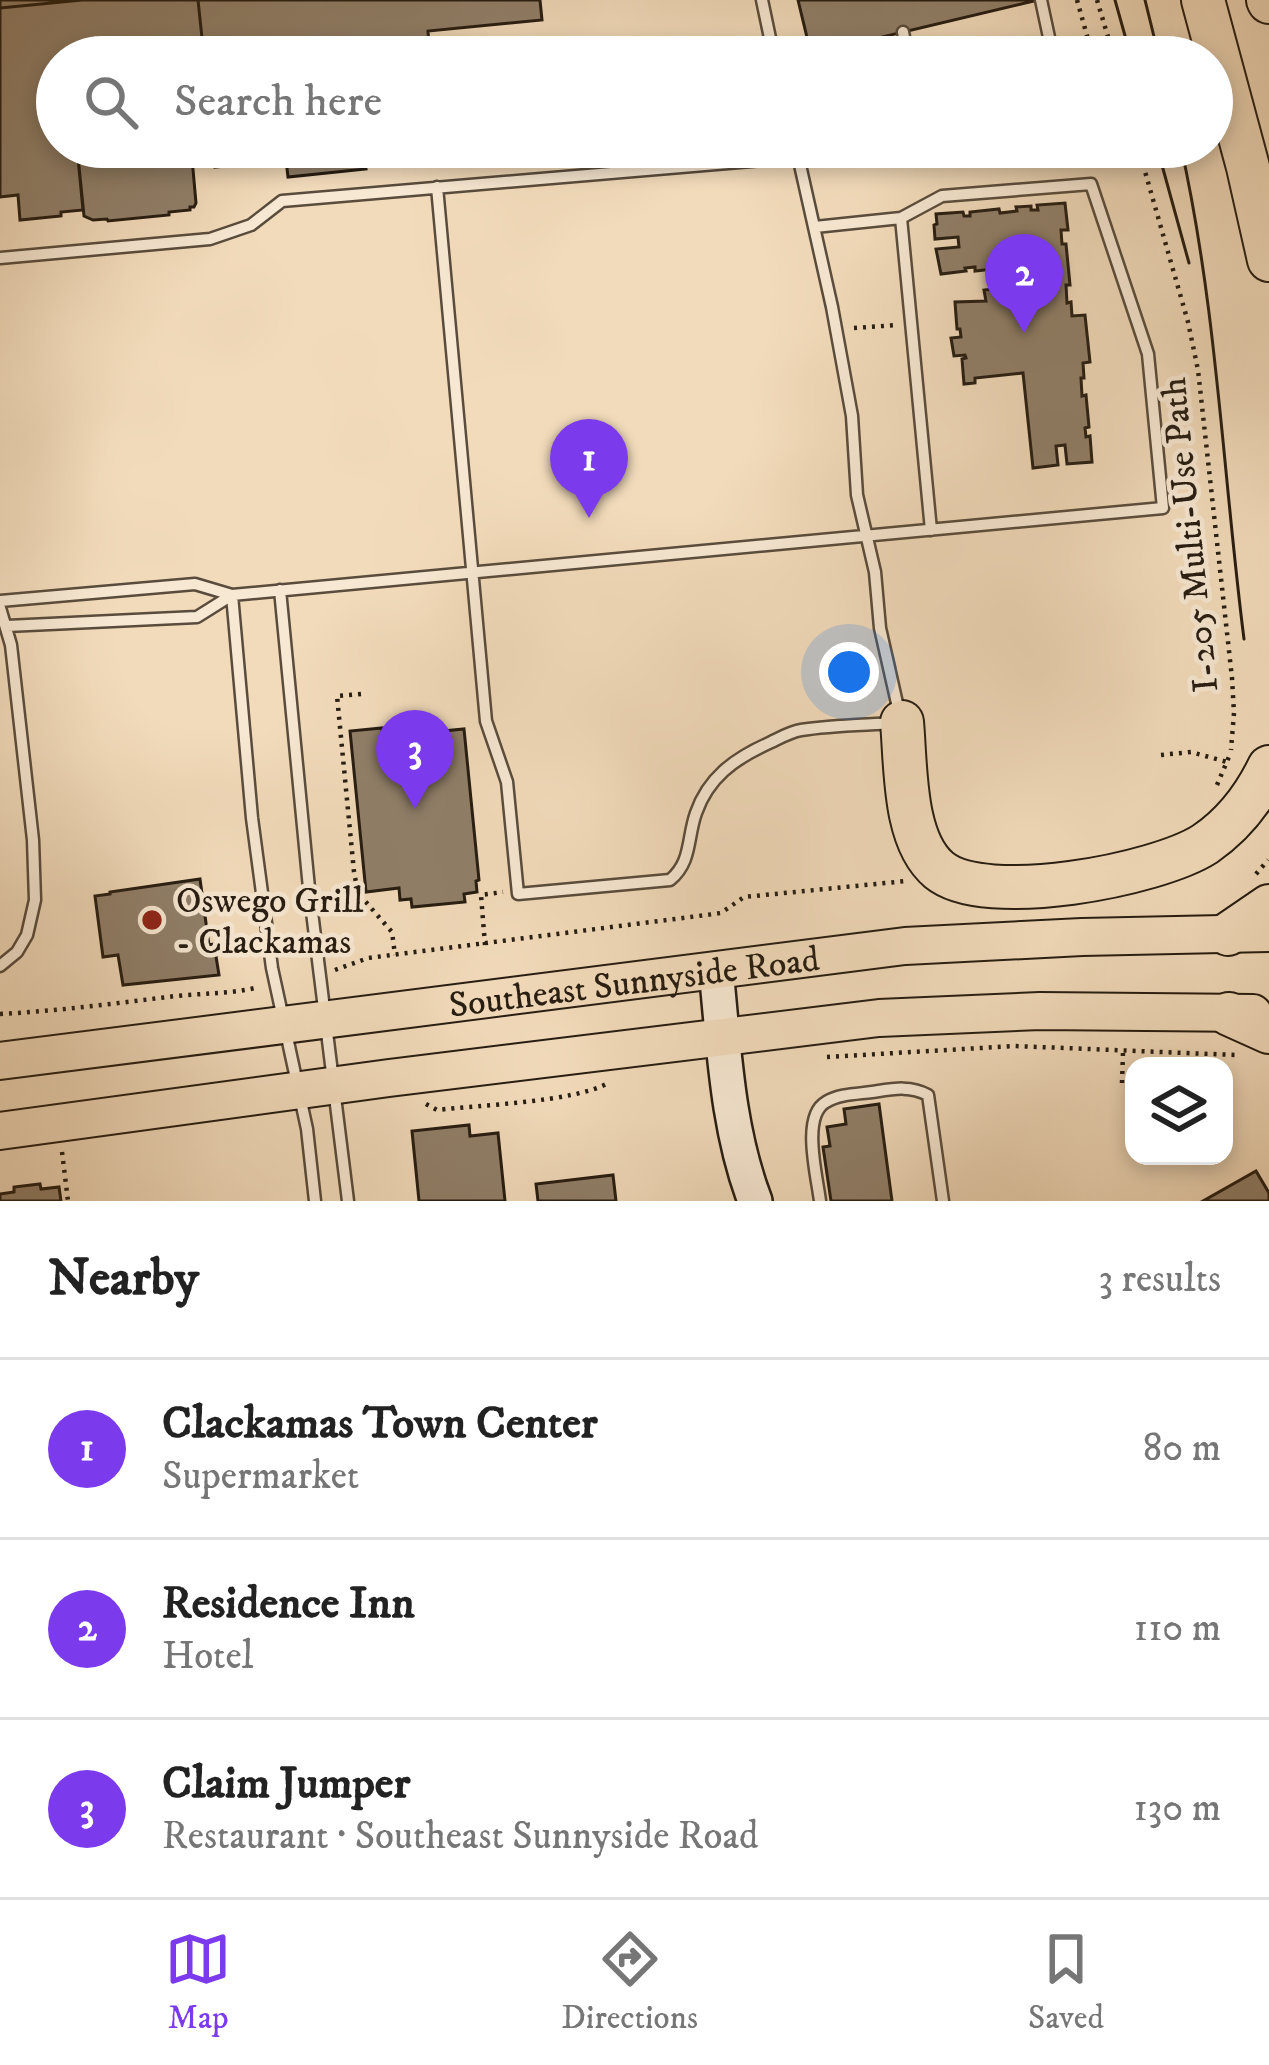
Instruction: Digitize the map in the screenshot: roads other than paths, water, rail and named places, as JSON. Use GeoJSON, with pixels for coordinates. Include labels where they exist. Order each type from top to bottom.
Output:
{"type":"FeatureCollection","features":[{"type":"Feature","properties":{"kind":"highway"},"geometry":{"type":"LineString","coordinates":[[1203,0],[1213,36]]}},
{"type":"Feature","properties":{"kind":"highway"},"geometry":{"type":"LineString","coordinates":[[1233,111],[1269,260]]}},
{"type":"Feature","properties":{"kind":"highway"},"geometry":{"type":"LineString","coordinates":[[902,722],[920,846],[938,869],[956,881],[982,886],[1109,877],[1182,857],[1224,829],[1252,798],[1241,761]]}},
{"type":"Feature","properties":{"kind":"highway"},"geometry":{"type":"LineString","coordinates":[[1248,933],[1269,906]]}},
{"type":"Feature","properties":{"kind":"highway"},"geometry":{"type":"LineString","coordinates":[[1249,1013],[1258,1043]]}},
{"type":"Feature","properties":{"kind":"main road","name":"Southeast Sunnyside Road"},"geometry":{"type":"LineString","coordinates":[[0,1061],[928,944],[1248,933]]}},
{"type":"Feature","properties":{"kind":"main road","name":"Southeast Sunnyside Road"},"geometry":{"type":"LineString","coordinates":[[0,1131],[880,1018],[1040,1011],[1249,1013]]}},
{"type":"Feature","properties":{"kind":"street"},"geometry":{"type":"LineString","coordinates":[[716,970],[739,1148],[755,1201]]}},
{"type":"Feature","properties":{"kind":"lane"},"geometry":{"type":"LineString","coordinates":[[762,0],[770,36]]}},
{"type":"Feature","properties":{"kind":"lane"},"geometry":{"type":"LineString","coordinates":[[1041,0],[1049,36]]}},
{"type":"Feature","properties":{"kind":"lane"},"geometry":{"type":"LineString","coordinates":[[903,32],[904,36]]}},
{"type":"Feature","properties":{"kind":"lane"},"geometry":{"type":"LineString","coordinates":[[0,258],[209,239],[251,225],[282,201],[637,168]]}},
{"type":"Feature","properties":{"kind":"lane"},"geometry":{"type":"LineString","coordinates":[[437,188],[486,721],[507,782],[518,894],[670,880],[685,863],[697,811],[717,777],[736,758],[796,731],[902,722],[857,495],[852,416],[801,168]]}},
{"type":"Feature","properties":{"kind":"lane"},"geometry":{"type":"LineString","coordinates":[[0,966],[17,952],[27,935],[35,900],[33,840],[8,626],[0,604],[195,584],[232,595],[1163,508],[1148,354],[1091,184],[942,196],[901,218],[815,227]]}},
{"type":"Feature","properties":{"kind":"lane"},"geometry":{"type":"LineString","coordinates":[[901,218],[931,530]]}},
{"type":"Feature","properties":{"kind":"lane"},"geometry":{"type":"LineString","coordinates":[[280,590],[308,888],[327,1020],[307,1129],[315,1201]]}},
{"type":"Feature","properties":{"kind":"lane"},"geometry":{"type":"LineString","coordinates":[[8,626],[197,617],[232,595]]}},
{"type":"Feature","properties":{"kind":"lane"},"geometry":{"type":"LineString","coordinates":[[232,595],[252,818],[272,968],[284,1025],[317,1089],[348,1201]]}},
{"type":"Feature","properties":{"kind":"lane"},"geometry":{"type":"LineString","coordinates":[[820,1201],[814,1114],[823,1103],[843,1096],[903,1088],[928,1095],[943,1201]]}},
{"type":"Feature","properties":{"kind":"tram line"},"geometry":{"type":"LineString","coordinates":[[1115,0],[1125,36]]}},
{"type":"Feature","properties":{"kind":"tram line"},"geometry":{"type":"LineString","coordinates":[[1145,0],[1154,36]]}},
{"type":"Feature","properties":{"kind":"tram line"},"geometry":{"type":"LineString","coordinates":[[1163,168],[1189,263]]}},
{"type":"Feature","properties":{"kind":"tram line"},"geometry":{"type":"LineString","coordinates":[[1185,168],[1211,331],[1244,639]]}},
{"type":"Feature","properties":{"kind":"place","name":"Residence Inn"},"geometry":{"type":"Point","coordinates":[1024,333]}},
{"type":"Feature","properties":{"kind":"place","name":"Clackamas Town Center"},"geometry":{"type":"Point","coordinates":[589,518]}},
{"type":"Feature","properties":{"kind":"place","name":"Claim Jumper"},"geometry":{"type":"Point","coordinates":[415,809]}},
{"type":"Feature","properties":{"kind":"place","name":"Oswego Grill - Clackamas"},"geometry":{"type":"Point","coordinates":[152,920]}}]}
